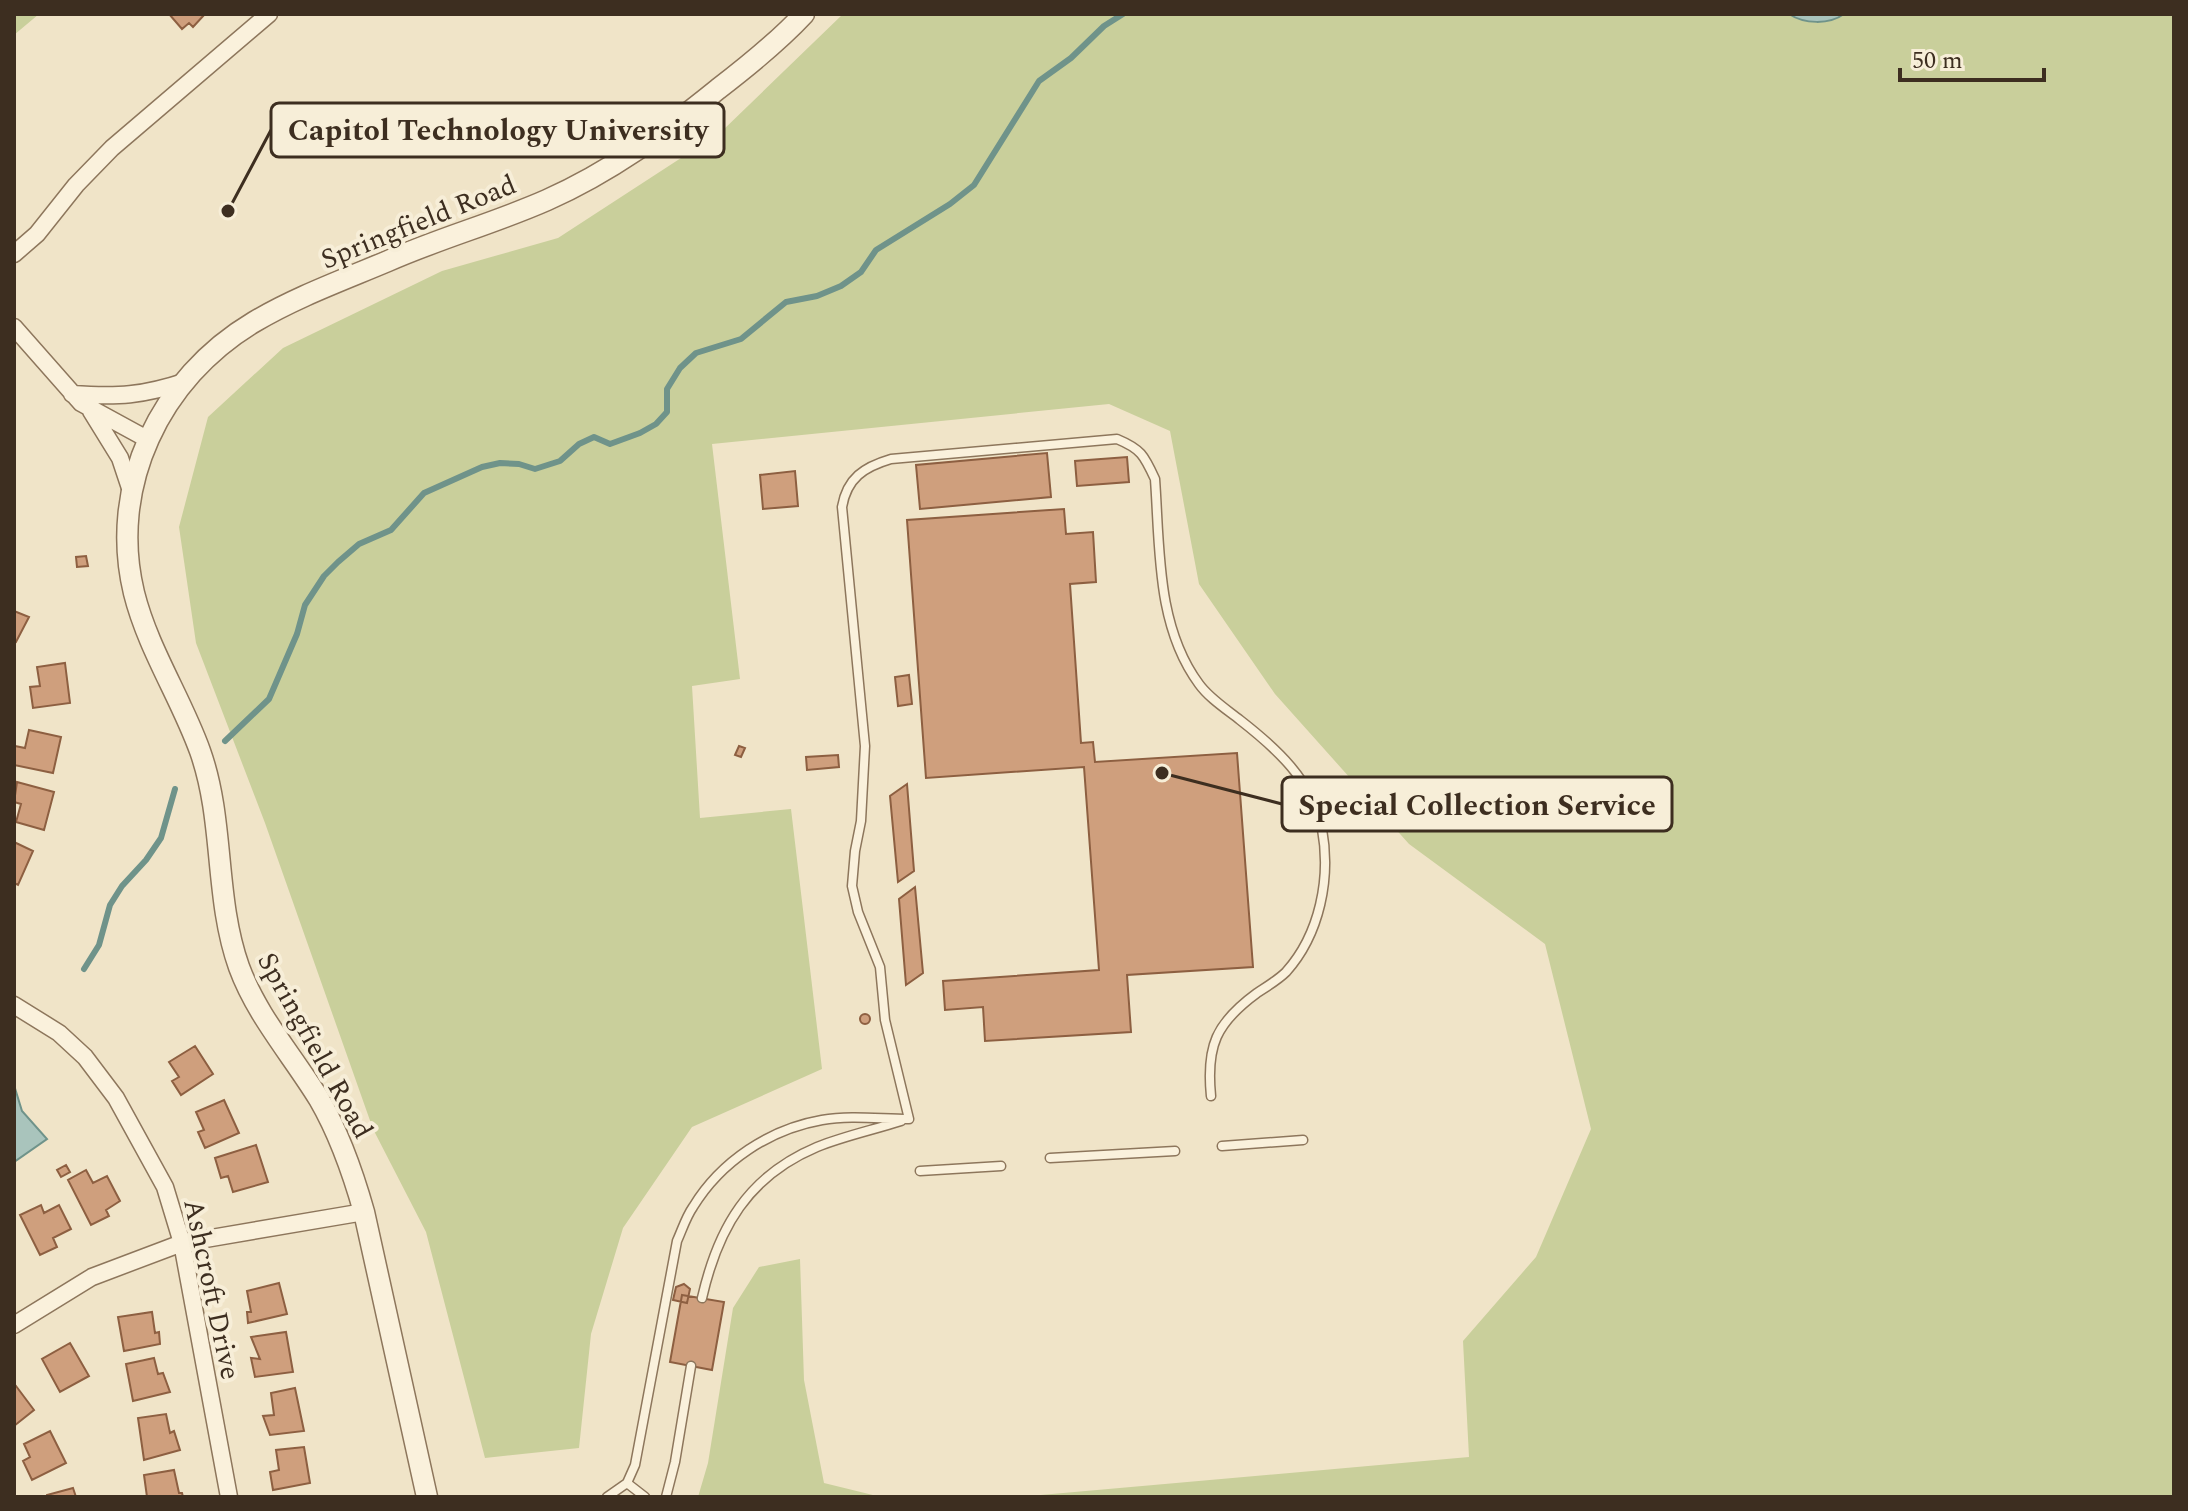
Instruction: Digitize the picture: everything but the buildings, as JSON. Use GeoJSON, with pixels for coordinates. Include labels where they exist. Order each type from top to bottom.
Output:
{"type":"FeatureCollection","features":[{"type":"Feature","properties":{"kind":"street"},"geometry":{"type":"LineString","coordinates":[[14,254],[44,226],[84,176],[112,148],[269,14]]}},
{"type":"Feature","properties":{"kind":"street","name":"Springfield Road"},"geometry":{"type":"LineString","coordinates":[[427,1497],[364,1212],[344,1149],[330,1119],[251,996],[232,946],[221,890],[214,806],[208,776],[135,595],[127,551],[131,491],[147,439],[156,421],[187,381],[221,346],[272,312],[397,257],[545,201],[608,168],[693,110],[767,50],[804,14]]}},
{"type":"Feature","properties":{"kind":"street"},"geometry":{"type":"LineString","coordinates":[[14,327],[72,394],[90,409],[147,439]]}},
{"type":"Feature","properties":{"kind":"street"},"geometry":{"type":"LineString","coordinates":[[72,394],[143,394],[187,381]]}},
{"type":"Feature","properties":{"kind":"street"},"geometry":{"type":"LineString","coordinates":[[90,409],[120,458],[131,491]]}},
{"type":"Feature","properties":{"kind":"street","name":"Ashcroft Drive"},"geometry":{"type":"LineString","coordinates":[[14,1005],[59,1033],[85,1057],[116,1098],[165,1187],[182,1243],[229,1497]]}},
{"type":"Feature","properties":{"kind":"street"},"geometry":{"type":"LineString","coordinates":[[14,1325],[92,1277],[182,1243],[364,1212]]}},
{"type":"Feature","properties":{"kind":"lane"},"geometry":{"type":"LineString","coordinates":[[909,1119],[885,1020],[880,967],[858,912],[852,886],[861,821],[865,746],[842,507],[845,491],[868,466],[891,459],[1117,439],[1137,447],[1155,479],[1165,608],[1180,649],[1199,685],[1292,766],[1322,828],[1325,872],[1319,912],[1305,946],[1285,973],[1229,1016],[1214,1037],[1208,1070],[1211,1096]]}},
{"type":"Feature","properties":{"kind":"lane"},"geometry":{"type":"LineString","coordinates":[[607,1497],[627,1483],[635,1465],[677,1241],[693,1206],[741,1154],[775,1134],[824,1119],[909,1119]]}},
{"type":"Feature","properties":{"kind":"lane"},"geometry":{"type":"LineString","coordinates":[[702,1298],[711,1259],[730,1221],[746,1198],[769,1175],[818,1147],[909,1119]]}},
{"type":"Feature","properties":{"kind":"lane"},"geometry":{"type":"LineString","coordinates":[[1222,1146],[1303,1140]]}},
{"type":"Feature","properties":{"kind":"lane"},"geometry":{"type":"LineString","coordinates":[[1050,1158],[1175,1151]]}},
{"type":"Feature","properties":{"kind":"lane"},"geometry":{"type":"LineString","coordinates":[[920,1171],[1001,1166]]}},
{"type":"Feature","properties":{"kind":"lane"},"geometry":{"type":"LineString","coordinates":[[666,1497],[691,1366]]}},
{"type":"Feature","properties":{"kind":"lane"},"geometry":{"type":"LineString","coordinates":[[627,1483],[645,1497]]}},
{"type":"Feature","properties":{"kind":"green space"},"geometry":{"type":"Polygon","coordinates":[[[14,14],[39,14],[14,35],[14,14]]]}},
{"type":"Feature","properties":{"kind":"green space"},"geometry":{"type":"Polygon","coordinates":[[[843,14],[1789,14],[1816,20],[1844,14],[2174,14],[2174,1497],[1018,1497],[1469,1457],[1463,1341],[1536,1257],[1591,1129],[1545,944],[1409,844],[1275,694],[1199,584],[1170,431],[1109,404],[712,444],[740,679],[692,686],[700,818],[791,809],[822,1069],[692,1127],[623,1228],[591,1334],[579,1448],[485,1458],[426,1232],[373,1129],[265,823],[196,643],[179,527],[208,417],[283,348],[442,271],[558,238],[721,132],[843,14]]]}},
{"type":"Feature","properties":{"kind":"green space"},"geometry":{"type":"Polygon","coordinates":[[[800,1259],[804,1380],[824,1483],[881,1497],[698,1497],[708,1463],[733,1308],[759,1267],[800,1259]]]}},
{"type":"Feature","properties":{"kind":"water"},"geometry":{"type":"Polygon","coordinates":[[[1789,14],[1844,14],[1816,22],[1789,14]]]}},
{"type":"Feature","properties":{"kind":"water"},"geometry":{"type":"Polygon","coordinates":[[[14,1085],[22,1111],[47,1139],[14,1162],[14,1085]]]}},
{"type":"Feature","properties":{"kind":"waterway"},"geometry":{"type":"LineString","coordinates":[[225,741],[269,699],[297,634],[305,605],[324,576],[359,544],[391,530],[424,493],[482,467],[500,463],[535,469],[560,461],[579,444],[594,437],[610,444],[656,424],[667,412],[667,389],[680,368],[696,353],[741,339],[786,302],[817,296],[841,286],[861,272],[876,250],[950,204],[974,185],[1039,81],[1071,58],[1104,26],[1123,14]]}},
{"type":"Feature","properties":{"kind":"waterway"},"geometry":{"type":"LineString","coordinates":[[84,969],[99,945],[110,905],[161,838],[175,789]]}},
{"type":"Feature","properties":{"kind":"place","name":"Capitol Technology University"},"geometry":{"type":"Point","coordinates":[228,211]}},
{"type":"Feature","properties":{"kind":"place","name":"Special Collection Service"},"geometry":{"type":"Point","coordinates":[1162,773]}}]}
